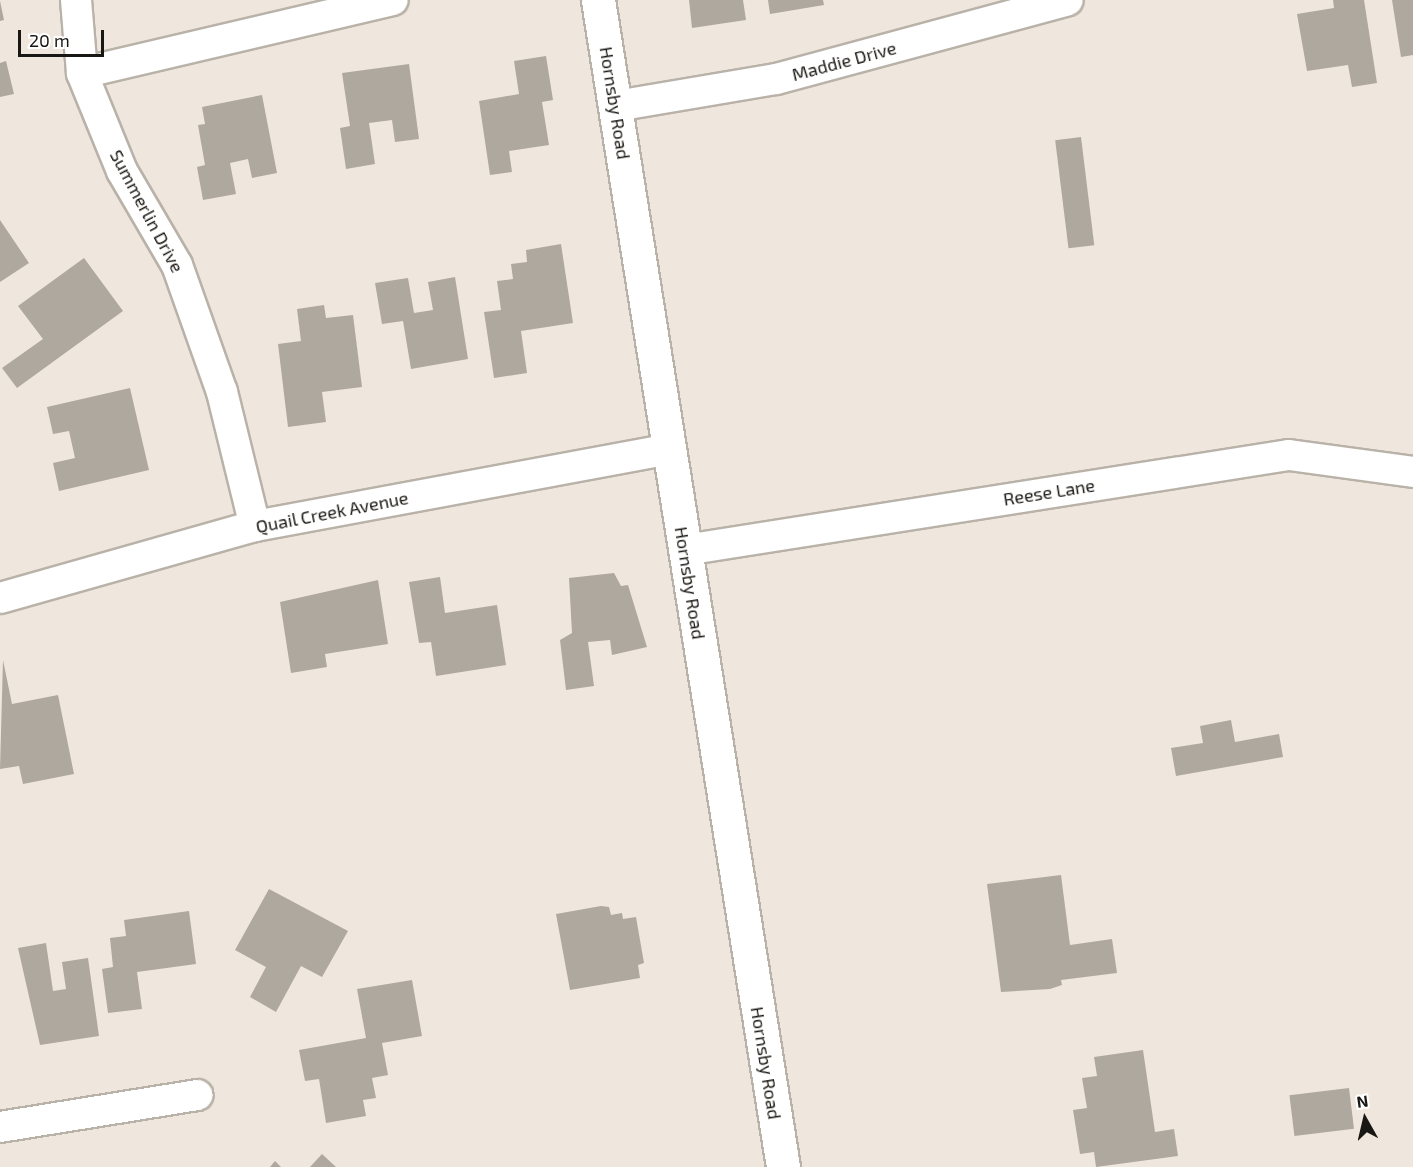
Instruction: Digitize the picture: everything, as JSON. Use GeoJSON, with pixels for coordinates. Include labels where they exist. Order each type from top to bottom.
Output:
{"type":"FeatureCollection","features":[{"type":"Feature","properties":{"kind":"street","name":"Summerlin Drive"},"geometry":{"type":"LineString","coordinates":[[76,0],[82,72],[122,171],[177,265],[222,392],[255,526]]}},
{"type":"Feature","properties":{"kind":"street"},"geometry":{"type":"LineString","coordinates":[[82,72],[393,0]]}},
{"type":"Feature","properties":{"kind":"street","name":"Hornsby Road"},"geometry":{"type":"LineString","coordinates":[[598,0],[783,1167]]}},
{"type":"Feature","properties":{"kind":"street","name":"Maddie Drive"},"geometry":{"type":"LineString","coordinates":[[616,106],[776,80],[1068,0]]}},
{"type":"Feature","properties":{"kind":"street","name":"Quail Creek Avenue"},"geometry":{"type":"LineString","coordinates":[[0,598],[255,526],[669,449]]}},
{"type":"Feature","properties":{"kind":"street","name":"Reese Lane"},"geometry":{"type":"LineString","coordinates":[[685,550],[1289,455],[1413,472]]}},
{"type":"Feature","properties":{"kind":"street"},"geometry":{"type":"LineString","coordinates":[[0,1127],[197,1095]]}},
{"type":"Feature","properties":{"kind":"building"},"geometry":{"type":"Polygon","coordinates":[[[689,0],[743,0],[746,20],[692,28],[689,0]]]}},
{"type":"Feature","properties":{"kind":"building"},"geometry":{"type":"Polygon","coordinates":[[[768,0],[823,0],[824,5],[770,14],[768,0]]]}},
{"type":"Feature","properties":{"kind":"building"},"geometry":{"type":"Polygon","coordinates":[[[1333,0],[1364,0],[1377,83],[1352,87],[1348,65],[1307,71],[1297,14],[1334,8],[1333,0]]]}},
{"type":"Feature","properties":{"kind":"building"},"geometry":{"type":"Polygon","coordinates":[[[1392,0],[1413,0],[1413,55],[1401,57],[1392,0]]]}},
{"type":"Feature","properties":{"kind":"building"},"geometry":{"type":"Polygon","coordinates":[[[0,1],[4,20],[0,21],[0,1]]]}},
{"type":"Feature","properties":{"kind":"building"},"geometry":{"type":"Polygon","coordinates":[[[546,56],[553,100],[542,102],[549,145],[509,151],[512,172],[490,175],[479,101],[519,94],[514,61],[546,56]]]}},
{"type":"Feature","properties":{"kind":"building"},"geometry":{"type":"Polygon","coordinates":[[[6,61],[14,94],[0,97],[0,63],[6,61]]]}},
{"type":"Feature","properties":{"kind":"building"},"geometry":{"type":"Polygon","coordinates":[[[409,64],[419,139],[395,142],[392,120],[369,123],[375,164],[346,169],[340,128],[350,126],[342,73],[409,64]]]}},
{"type":"Feature","properties":{"kind":"building"},"geometry":{"type":"Polygon","coordinates":[[[262,95],[277,173],[252,178],[248,159],[230,163],[236,194],[203,200],[197,167],[205,165],[198,125],[205,124],[202,107],[262,95]]]}},
{"type":"Feature","properties":{"kind":"building"},"geometry":{"type":"Polygon","coordinates":[[[1081,137],[1094,245],[1068,248],[1055,140],[1081,137]]]}},
{"type":"Feature","properties":{"kind":"building"},"geometry":{"type":"Polygon","coordinates":[[[0,220],[29,263],[0,282],[0,220]]]}},
{"type":"Feature","properties":{"kind":"building"},"geometry":{"type":"Polygon","coordinates":[[[561,244],[573,323],[521,331],[527,373],[494,378],[484,312],[501,310],[497,281],[513,279],[511,264],[527,262],[526,250],[561,244]]]}},
{"type":"Feature","properties":{"kind":"building"},"geometry":{"type":"Polygon","coordinates":[[[84,258],[123,311],[17,388],[2,368],[43,339],[18,306],[84,258]]]}},
{"type":"Feature","properties":{"kind":"building"},"geometry":{"type":"Polygon","coordinates":[[[455,277],[468,359],[411,369],[403,321],[382,324],[375,283],[408,278],[414,313],[433,310],[428,282],[455,277]]]}},
{"type":"Feature","properties":{"kind":"building"},"geometry":{"type":"Polygon","coordinates":[[[324,305],[326,318],[353,315],[362,387],[322,392],[326,422],[288,427],[278,344],[301,341],[297,309],[324,305]]]}},
{"type":"Feature","properties":{"kind":"building"},"geometry":{"type":"Polygon","coordinates":[[[130,388],[149,470],[59,491],[53,463],[75,458],[69,431],[53,434],[47,407],[130,388]]]}},
{"type":"Feature","properties":{"kind":"building"},"geometry":{"type":"Polygon","coordinates":[[[614,573],[621,586],[628,585],[647,647],[612,655],[610,640],[588,642],[594,686],[566,690],[560,640],[572,633],[569,578],[614,573]]]}},
{"type":"Feature","properties":{"kind":"building"},"geometry":{"type":"Polygon","coordinates":[[[440,577],[445,613],[497,605],[506,665],[436,676],[431,642],[419,643],[409,582],[440,577]]]}},
{"type":"Feature","properties":{"kind":"building"},"geometry":{"type":"Polygon","coordinates":[[[378,580],[388,644],[325,654],[327,667],[291,673],[280,602],[378,580]]]}},
{"type":"Feature","properties":{"kind":"building"},"geometry":{"type":"Polygon","coordinates":[[[3,660],[12,704],[58,695],[74,774],[23,784],[19,766],[0,769],[3,660]]]}},
{"type":"Feature","properties":{"kind":"building"},"geometry":{"type":"Polygon","coordinates":[[[1231,720],[1235,742],[1279,734],[1283,757],[1176,776],[1171,748],[1203,743],[1200,726],[1231,720]]]}},
{"type":"Feature","properties":{"kind":"building"},"geometry":{"type":"Polygon","coordinates":[[[1061,875],[1070,945],[1112,939],[1117,973],[1061,980],[1062,985],[1050,989],[1001,992],[987,884],[1061,875]]]}},
{"type":"Feature","properties":{"kind":"building"},"geometry":{"type":"Polygon","coordinates":[[[269,889],[348,931],[322,977],[301,966],[276,1012],[250,997],[266,967],[235,950],[269,889]]]}},
{"type":"Feature","properties":{"kind":"building"},"geometry":{"type":"Polygon","coordinates":[[[601,906],[609,907],[611,915],[622,913],[623,919],[636,917],[644,963],[638,965],[640,978],[570,990],[556,914],[601,906]]]}},
{"type":"Feature","properties":{"kind":"building"},"geometry":{"type":"Polygon","coordinates":[[[189,911],[196,964],[137,972],[142,1009],[108,1013],[102,969],[113,967],[110,938],[126,936],[124,920],[189,911]]]}},
{"type":"Feature","properties":{"kind":"building"},"geometry":{"type":"Polygon","coordinates":[[[46,943],[53,991],[66,989],[62,962],[88,958],[99,1036],[40,1045],[18,948],[46,943]]]}},
{"type":"Feature","properties":{"kind":"building"},"geometry":{"type":"Polygon","coordinates":[[[412,980],[422,1036],[382,1043],[388,1075],[372,1078],[376,1098],[363,1100],[366,1116],[326,1123],[319,1079],[305,1081],[299,1050],[366,1038],[357,989],[412,980]]]}},
{"type":"Feature","properties":{"kind":"building"},"geometry":{"type":"Polygon","coordinates":[[[1143,1050],[1155,1132],[1174,1129],[1178,1156],[1096,1167],[1094,1152],[1080,1154],[1073,1110],[1087,1108],[1082,1078],[1097,1076],[1094,1057],[1143,1050]]]}},
{"type":"Feature","properties":{"kind":"building"},"geometry":{"type":"Polygon","coordinates":[[[1349,1088],[1354,1129],[1294,1136],[1289,1095],[1349,1088]]]}},
{"type":"Feature","properties":{"kind":"building"},"geometry":{"type":"Polygon","coordinates":[[[322,1154],[336,1167],[310,1167],[322,1154]]]}},
{"type":"Feature","properties":{"kind":"building"},"geometry":{"type":"Polygon","coordinates":[[[275,1161],[281,1167],[270,1167],[275,1161]]]}}]}
